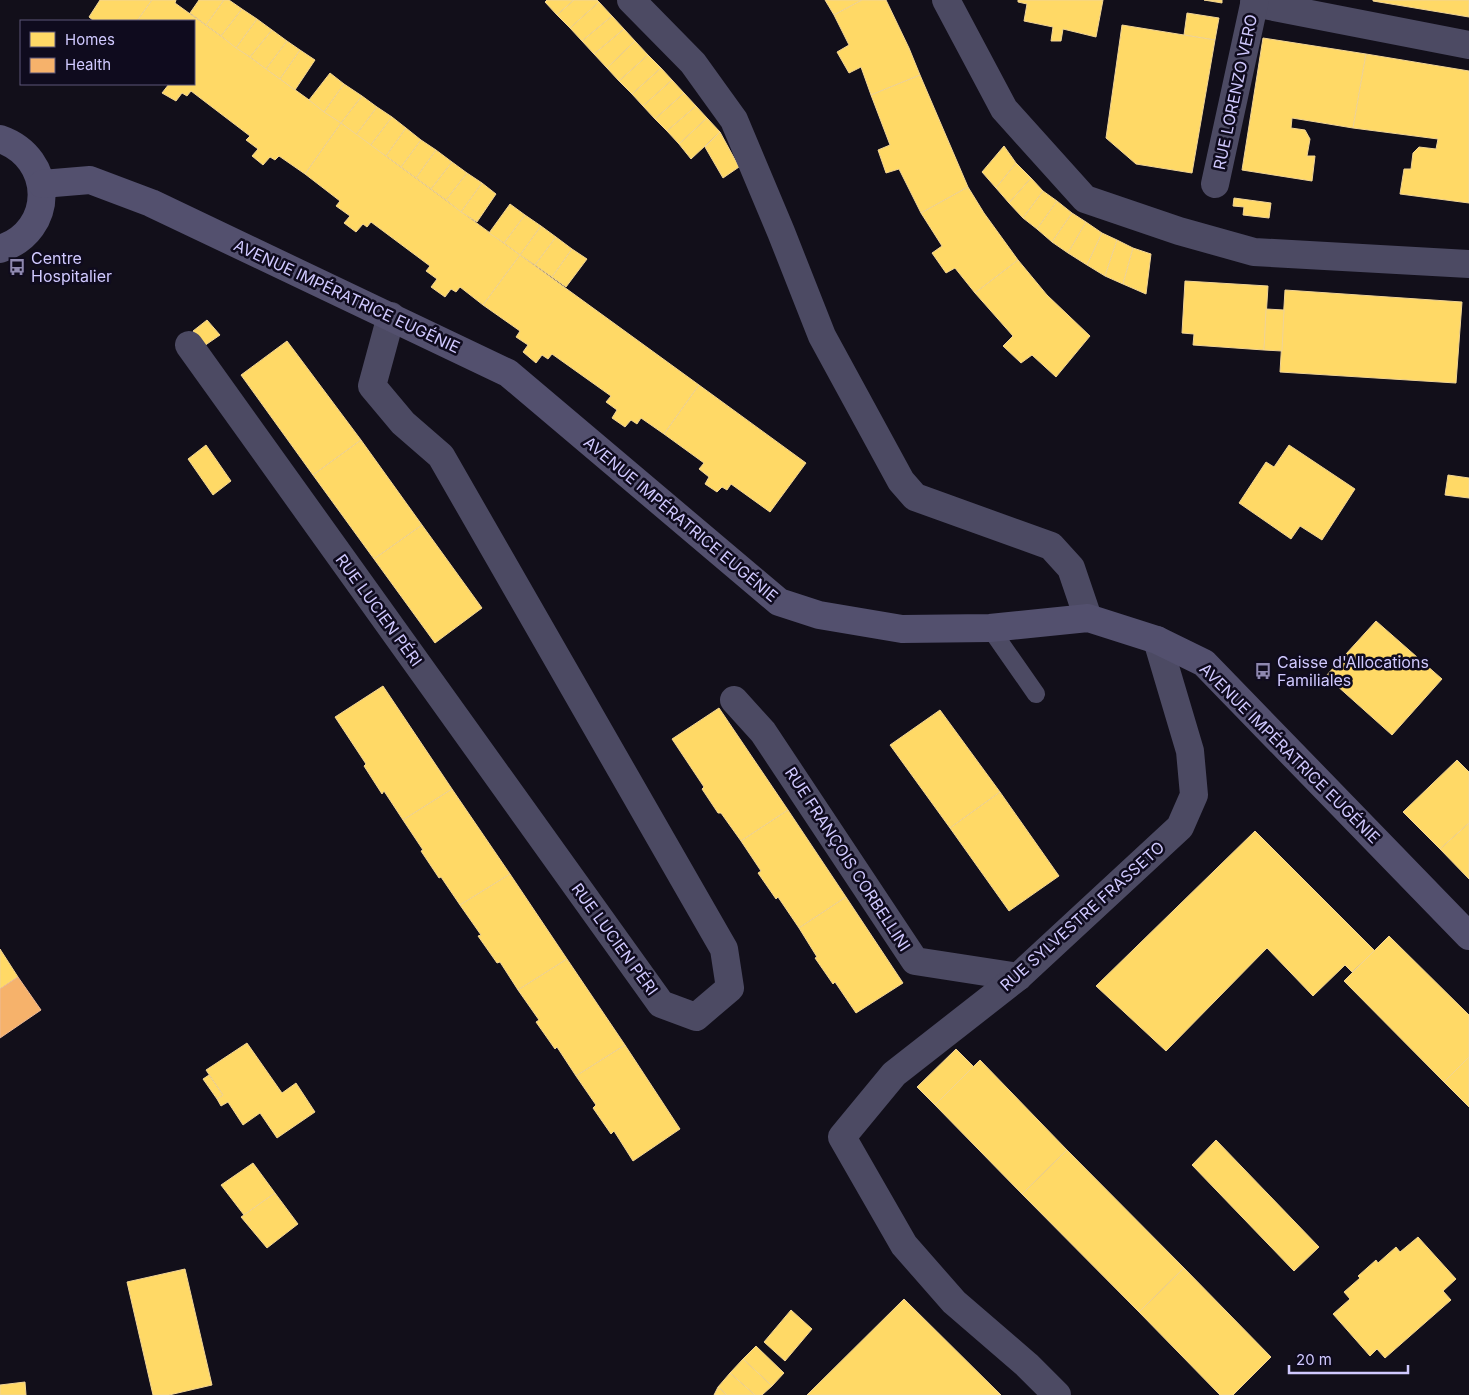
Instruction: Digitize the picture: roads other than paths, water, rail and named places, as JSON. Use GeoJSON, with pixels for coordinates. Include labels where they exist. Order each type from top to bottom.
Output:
{"type":"FeatureCollection","features":[{"type":"Feature","properties":{"kind":"main road"},"geometry":{"type":"LineString","coordinates":[[0,139],[11,143],[23,151],[33,162],[42,184],[42,201],[37,218],[27,234],[12,245],[0,249]]}},
{"type":"Feature","properties":{"kind":"main road","name":"AVENUE IMPÉRATRICE EUGÉNIE"},"geometry":{"type":"LineString","coordinates":[[42,184],[90,180],[151,203],[508,373],[779,602],[819,615],[902,629],[990,628],[1088,618],[1157,640],[1204,663],[1469,936]]}},
{"type":"Feature","properties":{"kind":"street"},"geometry":{"type":"LineString","coordinates":[[631,0],[693,63],[734,120],[822,336],[902,481],[915,497],[1051,546],[1071,568],[1088,618]]}},
{"type":"Feature","properties":{"kind":"street"},"geometry":{"type":"LineString","coordinates":[[946,0],[1004,109],[1085,199],[1179,231],[1254,252],[1469,264]]}},
{"type":"Feature","properties":{"kind":"street"},"geometry":{"type":"LineString","coordinates":[[1254,2],[1469,45]]}},
{"type":"Feature","properties":{"kind":"street","name":"RUE LORENZO VERO"},"geometry":{"type":"LineString","coordinates":[[1215,184],[1254,2]]}},
{"type":"Feature","properties":{"kind":"street","name":"RUE LUCIEN PÉRI"},"geometry":{"type":"LineString","coordinates":[[189,345],[661,1004],[696,1018],[730,988],[724,949],[441,456],[403,423],[372,386],[391,316]]}},
{"type":"Feature","properties":{"kind":"street","name":"RUE SYLVESTRE FRASSETO"},"geometry":{"type":"LineString","coordinates":[[1057,1395],[1027,1365],[954,1302],[904,1245],[842,1137],[894,1074],[1018,977],[1180,828],[1194,795],[1190,751],[1157,640]]}},
{"type":"Feature","properties":{"kind":"street","name":"RUE FRANÇOIS CORBELLINI"},"geometry":{"type":"LineString","coordinates":[[734,700],[763,732],[915,961],[1018,977]]}},
{"type":"Feature","properties":{"kind":"lane"},"geometry":{"type":"LineString","coordinates":[[990,628],[1036,694]]}},
{"type":"Feature","properties":{"kind":"place","name":"Centre Hospitalier"},"geometry":{"type":"Point","coordinates":[17,267]}},
{"type":"Feature","properties":{"kind":"place","name":"Caisse d'Allocations Familiales"},"geometry":{"type":"Point","coordinates":[1263,671]}}]}
